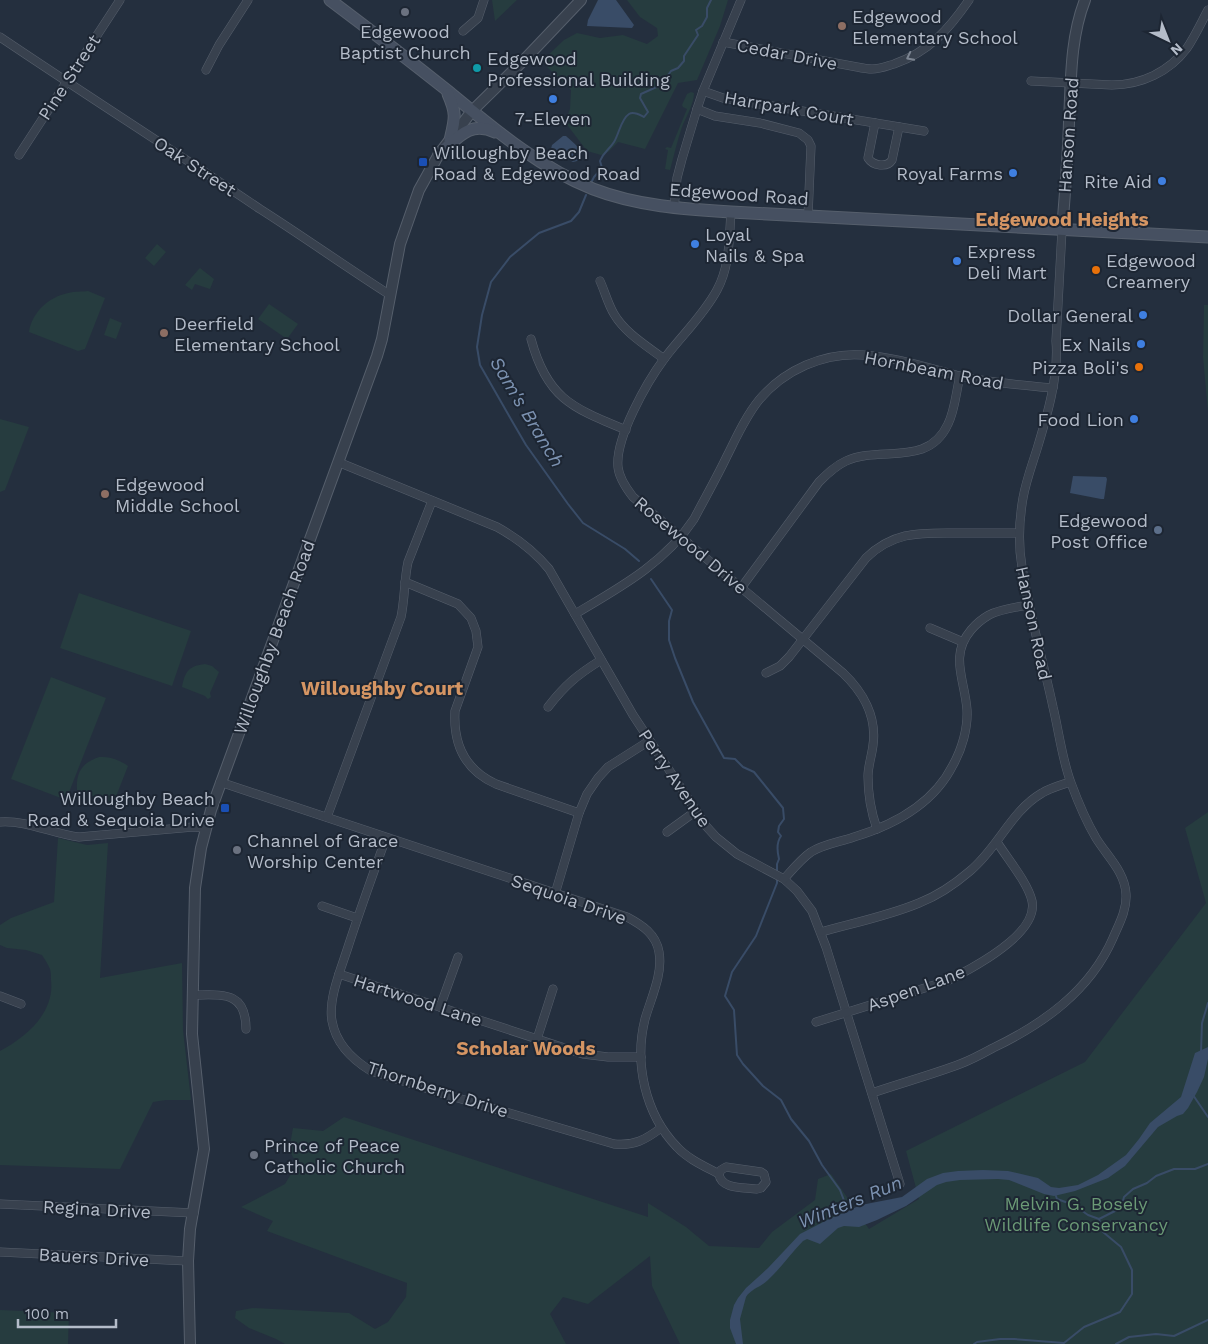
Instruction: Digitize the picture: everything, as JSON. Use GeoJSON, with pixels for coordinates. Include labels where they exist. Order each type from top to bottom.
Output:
{"type":"FeatureCollection","features":[{"type":"Feature","properties":{"kind":"main road","name":"Edgewood Road"},"geometry":{"type":"LineString","coordinates":[[330,0],[520,149],[556,171],[592,188],[621,198],[655,206],[731,212],[1208,237]]}},
{"type":"Feature","properties":{"kind":"main road"},"geometry":{"type":"LineString","coordinates":[[446,90],[453,104],[455,116],[450,140]]}},
{"type":"Feature","properties":{"kind":"main road"},"geometry":{"type":"LineString","coordinates":[[439,154],[470,129],[487,129],[506,138]]}},
{"type":"Feature","properties":{"kind":"street","name":"Pine Street"},"geometry":{"type":"LineString","coordinates":[[19,155],[120,0]]}},
{"type":"Feature","properties":{"kind":"street"},"geometry":{"type":"LineString","coordinates":[[206,70],[219,45],[248,0]]}},
{"type":"Feature","properties":{"kind":"street"},"geometry":{"type":"LineString","coordinates":[[464,31],[478,18],[484,0]]}},
{"type":"Feature","properties":{"kind":"street","name":"Willoughby Beach Road"},"geometry":{"type":"LineString","coordinates":[[190,1344],[188,1262],[190,1229],[204,1149],[193,1052],[192,995],[195,888],[205,828],[220,782],[377,356],[400,244],[419,190],[439,154],[472,111],[525,60],[582,0]]}},
{"type":"Feature","properties":{"kind":"street"},"geometry":{"type":"LineString","coordinates":[[724,42],[741,0]]}},
{"type":"Feature","properties":{"kind":"street","name":"Cedar Drive"},"geometry":{"type":"LineString","coordinates":[[674,208],[677,178],[697,109],[724,42],[857,67],[872,69],[886,67],[914,56],[938,38],[947,30],[969,0]]}},
{"type":"Feature","properties":{"kind":"street","name":"Hanson Road"},"geometry":{"type":"LineString","coordinates":[[872,1093],[960,1064],[1040,1023],[1073,995],[1093,972],[1108,949],[1123,915],[1126,903],[1124,884],[1119,872],[1097,839],[1070,782],[1021,566],[1019,533],[1024,492],[1053,388],[1057,350],[1071,83],[1076,33],[1085,0]]}},
{"type":"Feature","properties":{"kind":"street"},"geometry":{"type":"LineString","coordinates":[[1031,81],[1125,85],[1140,82],[1154,76],[1177,59],[1187,48],[1208,10]]}},
{"type":"Feature","properties":{"kind":"street","name":"Oak Street"},"geometry":{"type":"LineString","coordinates":[[0,37],[390,295]]}},
{"type":"Feature","properties":{"kind":"street","name":"Harrpark Court"},"geometry":{"type":"LineString","coordinates":[[703,91],[716,96],[924,131]]}},
{"type":"Feature","properties":{"kind":"street"},"geometry":{"type":"LineString","coordinates":[[697,109],[716,116],[760,123],[804,136],[811,146],[808,216]]}},
{"type":"Feature","properties":{"kind":"street","name":"Harrpark Court"},"geometry":{"type":"LineString","coordinates":[[874,123],[868,158],[871,163],[875,164],[887,165],[892,160],[899,127]]}},
{"type":"Feature","properties":{"kind":"street","name":"Rosewood Drive"},"geometry":{"type":"LineString","coordinates":[[731,212],[724,277],[707,306],[651,378],[633,412],[620,446],[618,467],[626,488],[633,497],[850,679],[864,699],[874,733],[868,774],[869,792],[877,829]]}},
{"type":"Feature","properties":{"kind":"street"},"geometry":{"type":"LineString","coordinates":[[600,281],[620,322],[627,330],[664,359]]}},
{"type":"Feature","properties":{"kind":"street"},"geometry":{"type":"LineString","coordinates":[[531,339],[539,364],[546,377],[561,396],[586,413],[626,430]]}},
{"type":"Feature","properties":{"kind":"street","name":"Hornbeam Road"},"geometry":{"type":"LineString","coordinates":[[574,614],[646,570],[669,551],[694,519],[747,417],[770,388],[798,368],[819,360],[862,354],[1000,384],[1053,388]]}},
{"type":"Feature","properties":{"kind":"street"},"geometry":{"type":"LineString","coordinates":[[741,588],[819,482],[830,471],[846,460],[876,453],[892,455],[919,451],[933,443],[948,425],[960,376]]}},
{"type":"Feature","properties":{"kind":"street","name":"Perry Avenue"},"geometry":{"type":"LineString","coordinates":[[338,462],[497,527],[531,549],[549,569],[633,716],[706,826],[737,854],[784,879],[797,891],[812,911],[821,932],[900,1184]]}},
{"type":"Feature","properties":{"kind":"street"},"geometry":{"type":"LineString","coordinates":[[327,817],[401,617],[408,562],[432,501]]}},
{"type":"Feature","properties":{"kind":"street"},"geometry":{"type":"LineString","coordinates":[[766,673],[780,666],[789,657],[866,558],[883,544],[897,538],[921,533],[1019,533]]}},
{"type":"Feature","properties":{"kind":"street"},"geometry":{"type":"LineString","coordinates":[[405,582],[458,604],[471,618],[476,631],[478,647],[455,711],[454,722],[457,742],[465,759],[485,779],[579,813]]}},
{"type":"Feature","properties":{"kind":"street"},"geometry":{"type":"LineString","coordinates":[[784,879],[802,859],[813,851],[877,829],[898,819],[922,803],[934,792],[954,765],[966,724],[967,711],[959,668],[959,658],[963,642],[982,619],[999,612],[1029,605]]}},
{"type":"Feature","properties":{"kind":"street"},"geometry":{"type":"LineString","coordinates":[[930,628],[963,642]]}},
{"type":"Feature","properties":{"kind":"street"},"geometry":{"type":"LineString","coordinates":[[548,707],[563,688],[576,676],[601,660]]}},
{"type":"Feature","properties":{"kind":"street"},"geometry":{"type":"LineString","coordinates":[[555,894],[579,813],[587,794],[608,768],[649,740]]}},
{"type":"Feature","properties":{"kind":"street","name":"Sequoia Drive"},"geometry":{"type":"LineString","coordinates":[[220,782],[627,917],[640,923],[658,944],[660,958],[658,976],[644,1021],[641,1057],[642,1072],[649,1102],[661,1128],[686,1155],[718,1174],[721,1181],[727,1185],[758,1189],[765,1185],[766,1182],[764,1174],[761,1172],[726,1167],[718,1174]]}},
{"type":"Feature","properties":{"kind":"street"},"geometry":{"type":"LineString","coordinates":[[821,932],[897,912],[936,895],[971,870],[985,856],[1013,819],[1034,798],[1044,791],[1070,782]]}},
{"type":"Feature","properties":{"kind":"street"},"geometry":{"type":"LineString","coordinates":[[667,832],[696,811]]}},
{"type":"Feature","properties":{"kind":"street"},"geometry":{"type":"LineString","coordinates":[[0,822],[8,821],[79,837],[193,827],[205,828]]}},
{"type":"Feature","properties":{"kind":"street","name":"Thornberry Drive"},"geometry":{"type":"LineString","coordinates":[[386,838],[339,974],[332,1003],[331,1015],[333,1026],[340,1041],[350,1055],[371,1071],[614,1144],[625,1145],[644,1140],[661,1128]]}},
{"type":"Feature","properties":{"kind":"street","name":"Aspen Lane"},"geometry":{"type":"LineString","coordinates":[[816,1022],[947,981],[965,972],[1002,948],[1026,925],[1032,911],[1031,896],[1022,879],[996,842]]}},
{"type":"Feature","properties":{"kind":"street"},"geometry":{"type":"LineString","coordinates":[[322,906],[358,918]]}},
{"type":"Feature","properties":{"kind":"street"},"geometry":{"type":"LineString","coordinates":[[440,1007],[458,957]]}},
{"type":"Feature","properties":{"kind":"street","name":"Hartwood Lane"},"geometry":{"type":"LineString","coordinates":[[339,974],[570,1051],[608,1057],[641,1057]]}},
{"type":"Feature","properties":{"kind":"street"},"geometry":{"type":"LineString","coordinates":[[537,1039],[553,989]]}},
{"type":"Feature","properties":{"kind":"street"},"geometry":{"type":"LineString","coordinates":[[192,995],[227,996],[233,998],[244,1010],[246,1029]]}},
{"type":"Feature","properties":{"kind":"street"},"geometry":{"type":"LineString","coordinates":[[0,996],[21,1004]]}},
{"type":"Feature","properties":{"kind":"street","name":"Regina Drive"},"geometry":{"type":"LineString","coordinates":[[0,1204],[194,1213]]}},
{"type":"Feature","properties":{"kind":"street","name":"Bauers Drive"},"geometry":{"type":"LineString","coordinates":[[0,1252],[188,1262]]}},
{"type":"Feature","properties":{"kind":"green space"},"geometry":{"type":"Polygon","coordinates":[[[492,0],[517,0],[495,21],[492,0]]]}},
{"type":"Feature","properties":{"kind":"green space"},"geometry":{"type":"Polygon","coordinates":[[[627,0],[728,0],[720,26],[697,80],[678,83],[645,149],[618,142],[608,152],[601,155],[587,151],[565,122],[570,109],[571,90],[546,66],[545,58],[564,40],[577,33],[600,38],[623,35],[647,44],[658,36],[657,28],[640,17],[627,0]]]}},
{"type":"Feature","properties":{"kind":"green space"},"geometry":{"type":"Polygon","coordinates":[[[694,93],[693,102],[680,132],[670,170],[665,169],[668,150],[665,149],[667,147],[671,148],[687,109],[682,105],[687,94],[694,93]]]}},
{"type":"Feature","properties":{"kind":"green space"},"geometry":{"type":"Polygon","coordinates":[[[157,244],[166,252],[154,266],[145,258],[157,244]]]}},
{"type":"Feature","properties":{"kind":"green space"},"geometry":{"type":"Polygon","coordinates":[[[200,268],[214,279],[210,289],[195,284],[192,290],[185,285],[200,268]]]}},
{"type":"Feature","properties":{"kind":"green space"},"geometry":{"type":"Polygon","coordinates":[[[88,291],[105,298],[85,349],[78,351],[29,332],[34,318],[42,306],[61,295],[88,291]]]}},
{"type":"Feature","properties":{"kind":"green space"},"geometry":{"type":"Polygon","coordinates":[[[269,304],[298,324],[287,339],[258,319],[269,304]]]}},
{"type":"Feature","properties":{"kind":"green space"},"geometry":{"type":"Polygon","coordinates":[[[1204,305],[1208,305],[1208,412],[1203,357],[1204,305]]]}},
{"type":"Feature","properties":{"kind":"green space"},"geometry":{"type":"Polygon","coordinates":[[[110,318],[122,323],[116,339],[104,335],[110,318]]]}},
{"type":"Feature","properties":{"kind":"green space"},"geometry":{"type":"Polygon","coordinates":[[[0,419],[29,427],[5,490],[0,492],[0,419]]]}},
{"type":"Feature","properties":{"kind":"green space"},"geometry":{"type":"Polygon","coordinates":[[[79,593],[191,631],[172,686],[60,648],[79,593]]]}},
{"type":"Feature","properties":{"kind":"green space"},"geometry":{"type":"Polygon","coordinates":[[[205,664],[212,666],[219,672],[210,693],[211,697],[208,699],[182,687],[184,677],[191,668],[205,664]]]}},
{"type":"Feature","properties":{"kind":"green space"},"geometry":{"type":"Polygon","coordinates":[[[51,677],[106,698],[66,800],[11,779],[51,677]]]}},
{"type":"Feature","properties":{"kind":"green space"},"geometry":{"type":"Polygon","coordinates":[[[99,757],[114,759],[128,766],[114,806],[77,790],[81,769],[88,762],[99,757]]]}},
{"type":"Feature","properties":{"kind":"green space","name":"Melvin G. Bosely Wildlife Conservancy"},"geometry":{"type":"Polygon","coordinates":[[[1208,812],[1208,1344],[680,1344],[652,1286],[650,1256],[588,1304],[563,1297],[550,1314],[566,1344],[285,1344],[249,1328],[235,1318],[236,1311],[253,1308],[349,1313],[375,1329],[388,1322],[406,1297],[407,1283],[267,1231],[273,1221],[241,1207],[285,1184],[297,1164],[289,1150],[293,1128],[323,1131],[344,1117],[648,1217],[648,1203],[686,1227],[709,1246],[759,1248],[772,1232],[815,1200],[818,1179],[831,1174],[869,1229],[919,1199],[906,1151],[1085,1062],[1206,903],[1185,828],[1208,812]]]}},
{"type":"Feature","properties":{"kind":"green space"},"geometry":{"type":"Polygon","coordinates":[[[58,838],[87,845],[108,843],[100,978],[182,963],[183,1030],[191,1100],[153,1102],[120,1169],[0,1165],[0,1051],[20,1039],[37,1023],[48,1003],[51,992],[51,976],[48,965],[42,955],[0,945],[0,925],[11,918],[54,902],[58,838]]]}},
{"type":"Feature","properties":{"kind":"green space"},"geometry":{"type":"Polygon","coordinates":[[[0,1310],[69,1313],[68,1344],[0,1344],[0,1310]]]}},
{"type":"Feature","properties":{"kind":"water"},"geometry":{"type":"Polygon","coordinates":[[[598,0],[616,0],[634,25],[632,28],[587,26],[598,0]]]}},
{"type":"Feature","properties":{"kind":"water"},"geometry":{"type":"Polygon","coordinates":[[[563,136],[566,136],[580,150],[582,154],[579,160],[573,162],[552,151],[552,145],[563,136]]]}},
{"type":"Feature","properties":{"kind":"water"},"geometry":{"type":"Polygon","coordinates":[[[1073,476],[1106,477],[1104,499],[1070,493],[1073,476]]]}},
{"type":"Feature","properties":{"kind":"water"},"geometry":{"type":"Polygon","coordinates":[[[1208,1047],[1208,1059],[1204,1077],[1188,1108],[1183,1114],[1158,1127],[1125,1166],[1108,1178],[1075,1191],[1054,1196],[1009,1180],[960,1180],[946,1182],[937,1185],[906,1206],[877,1220],[859,1227],[844,1226],[838,1228],[820,1244],[807,1239],[803,1241],[768,1280],[746,1297],[740,1319],[743,1344],[736,1344],[730,1328],[730,1320],[738,1298],[800,1234],[861,1205],[902,1197],[927,1179],[943,1173],[983,1170],[1008,1171],[1038,1178],[1051,1187],[1059,1188],[1078,1185],[1098,1175],[1126,1155],[1150,1123],[1181,1097],[1195,1053],[1208,1047]]]}},
{"type":"Feature","properties":{"kind":"waterway","name":"Sam's Branch"},"geometry":{"type":"LineString","coordinates":[[592,181],[602,168],[600,161],[614,142],[626,116],[633,113],[644,117],[648,112],[640,98],[641,94],[661,85],[671,71],[678,68],[684,61],[684,56],[698,35],[696,30],[702,26],[707,17],[707,8],[711,0]]}},
{"type":"Feature","properties":{"kind":"waterway","name":"Sam's Branch"},"geometry":{"type":"LineString","coordinates":[[586,195],[579,212],[571,221],[539,233],[510,257],[491,282],[482,315],[477,347],[480,365],[512,421],[526,445],[568,504],[583,523],[625,549],[639,561]]}},
{"type":"Feature","properties":{"kind":"waterway","name":"Sam's Branch"},"geometry":{"type":"LineString","coordinates":[[651,579],[672,610],[669,621],[669,640],[675,658],[693,702],[724,758],[735,759],[743,767],[754,772],[783,808],[784,819],[779,826],[778,832],[781,836],[777,850],[779,859],[777,873]]}},
{"type":"Feature","properties":{"kind":"waterway","name":"Sam's Branch"},"geometry":{"type":"LineString","coordinates":[[777,878],[777,883],[756,936],[732,972],[725,996],[734,1010],[737,1055],[763,1086],[781,1100],[791,1119],[809,1141],[822,1165],[840,1190],[848,1211]]}},
{"type":"Feature","properties":{"kind":"waterway"},"geometry":{"type":"LineString","coordinates":[[1201,1052],[1202,1023],[1208,1003]]}},
{"type":"Feature","properties":{"kind":"waterway"},"geometry":{"type":"LineString","coordinates":[[1193,1095],[1208,1117]]}},
{"type":"Feature","properties":{"kind":"waterway"},"geometry":{"type":"LineString","coordinates":[[1056,1196],[1057,1199],[1074,1205],[1088,1215],[1099,1219],[1121,1208],[1124,1197],[1133,1189],[1147,1183],[1156,1176],[1174,1169],[1195,1169],[1208,1164]]}},
{"type":"Feature","properties":{"kind":"waterway"},"geometry":{"type":"LineString","coordinates":[[974,1344],[1000,1339],[1064,1343],[1084,1327],[1120,1312],[1132,1294],[1132,1270],[1121,1247],[1103,1232],[1099,1219]]}},
{"type":"Feature","properties":{"kind":"waterway"},"geometry":{"type":"LineString","coordinates":[[1116,1344],[1129,1337],[1156,1334],[1174,1336],[1208,1320]]}},
{"type":"Feature","properties":{"kind":"place","name":"Edgewood Baptist Church"},"geometry":{"type":"Point","coordinates":[405,12]}},
{"type":"Feature","properties":{"kind":"place","name":"Edgewood Elementary School"},"geometry":{"type":"Point","coordinates":[842,26]}},
{"type":"Feature","properties":{"kind":"place","name":"Edgewood Professional Building"},"geometry":{"type":"Point","coordinates":[477,68]}},
{"type":"Feature","properties":{"kind":"place","name":"7-Eleven"},"geometry":{"type":"Point","coordinates":[553,99]}},
{"type":"Feature","properties":{"kind":"place","name":"Willoughby Beach Road & Edgewood Road"},"geometry":{"type":"Point","coordinates":[423,162]}},
{"type":"Feature","properties":{"kind":"place","name":"Royal Farms"},"geometry":{"type":"Point","coordinates":[1013,173]}},
{"type":"Feature","properties":{"kind":"place","name":"Rite Aid"},"geometry":{"type":"Point","coordinates":[1162,181]}},
{"type":"Feature","properties":{"kind":"place","name":"Loyal Nails & Spa"},"geometry":{"type":"Point","coordinates":[695,244]}},
{"type":"Feature","properties":{"kind":"place","name":"Express Deli Mart"},"geometry":{"type":"Point","coordinates":[957,261]}},
{"type":"Feature","properties":{"kind":"place","name":"Edgewood Creamery"},"geometry":{"type":"Point","coordinates":[1096,270]}},
{"type":"Feature","properties":{"kind":"place","name":"Dollar General"},"geometry":{"type":"Point","coordinates":[1143,315]}},
{"type":"Feature","properties":{"kind":"place","name":"Deerfield Elementary School"},"geometry":{"type":"Point","coordinates":[164,333]}},
{"type":"Feature","properties":{"kind":"place","name":"Ex Nails"},"geometry":{"type":"Point","coordinates":[1141,344]}},
{"type":"Feature","properties":{"kind":"place","name":"Pizza Boli's"},"geometry":{"type":"Point","coordinates":[1139,367]}},
{"type":"Feature","properties":{"kind":"place","name":"Food Lion"},"geometry":{"type":"Point","coordinates":[1134,419]}},
{"type":"Feature","properties":{"kind":"place","name":"Edgewood Middle School"},"geometry":{"type":"Point","coordinates":[105,494]}},
{"type":"Feature","properties":{"kind":"place","name":"Edgewood Post Office"},"geometry":{"type":"Point","coordinates":[1158,530]}},
{"type":"Feature","properties":{"kind":"place","name":"Willoughby Beach Road & Sequoia Drive"},"geometry":{"type":"Point","coordinates":[225,808]}},
{"type":"Feature","properties":{"kind":"place","name":"Channel of Grace Worship Center"},"geometry":{"type":"Point","coordinates":[237,850]}},
{"type":"Feature","properties":{"kind":"place","name":"Prince of Peace Catholic Church"},"geometry":{"type":"Point","coordinates":[254,1155]}},
{"type":"Feature","properties":{"kind":"district","name":"Edgewood Heights"},"geometry":{"type":"Point","coordinates":[1062,219]}},
{"type":"Feature","properties":{"kind":"district","name":"Willoughby Court"},"geometry":{"type":"Point","coordinates":[382,688]}},
{"type":"Feature","properties":{"kind":"district","name":"Scholar Woods"},"geometry":{"type":"Point","coordinates":[526,1048]}},
{"type":"Feature","properties":{"kind":"water label","name":"Winters Run"},"geometry":{"type":"Point","coordinates":[850,1202]}}]}
